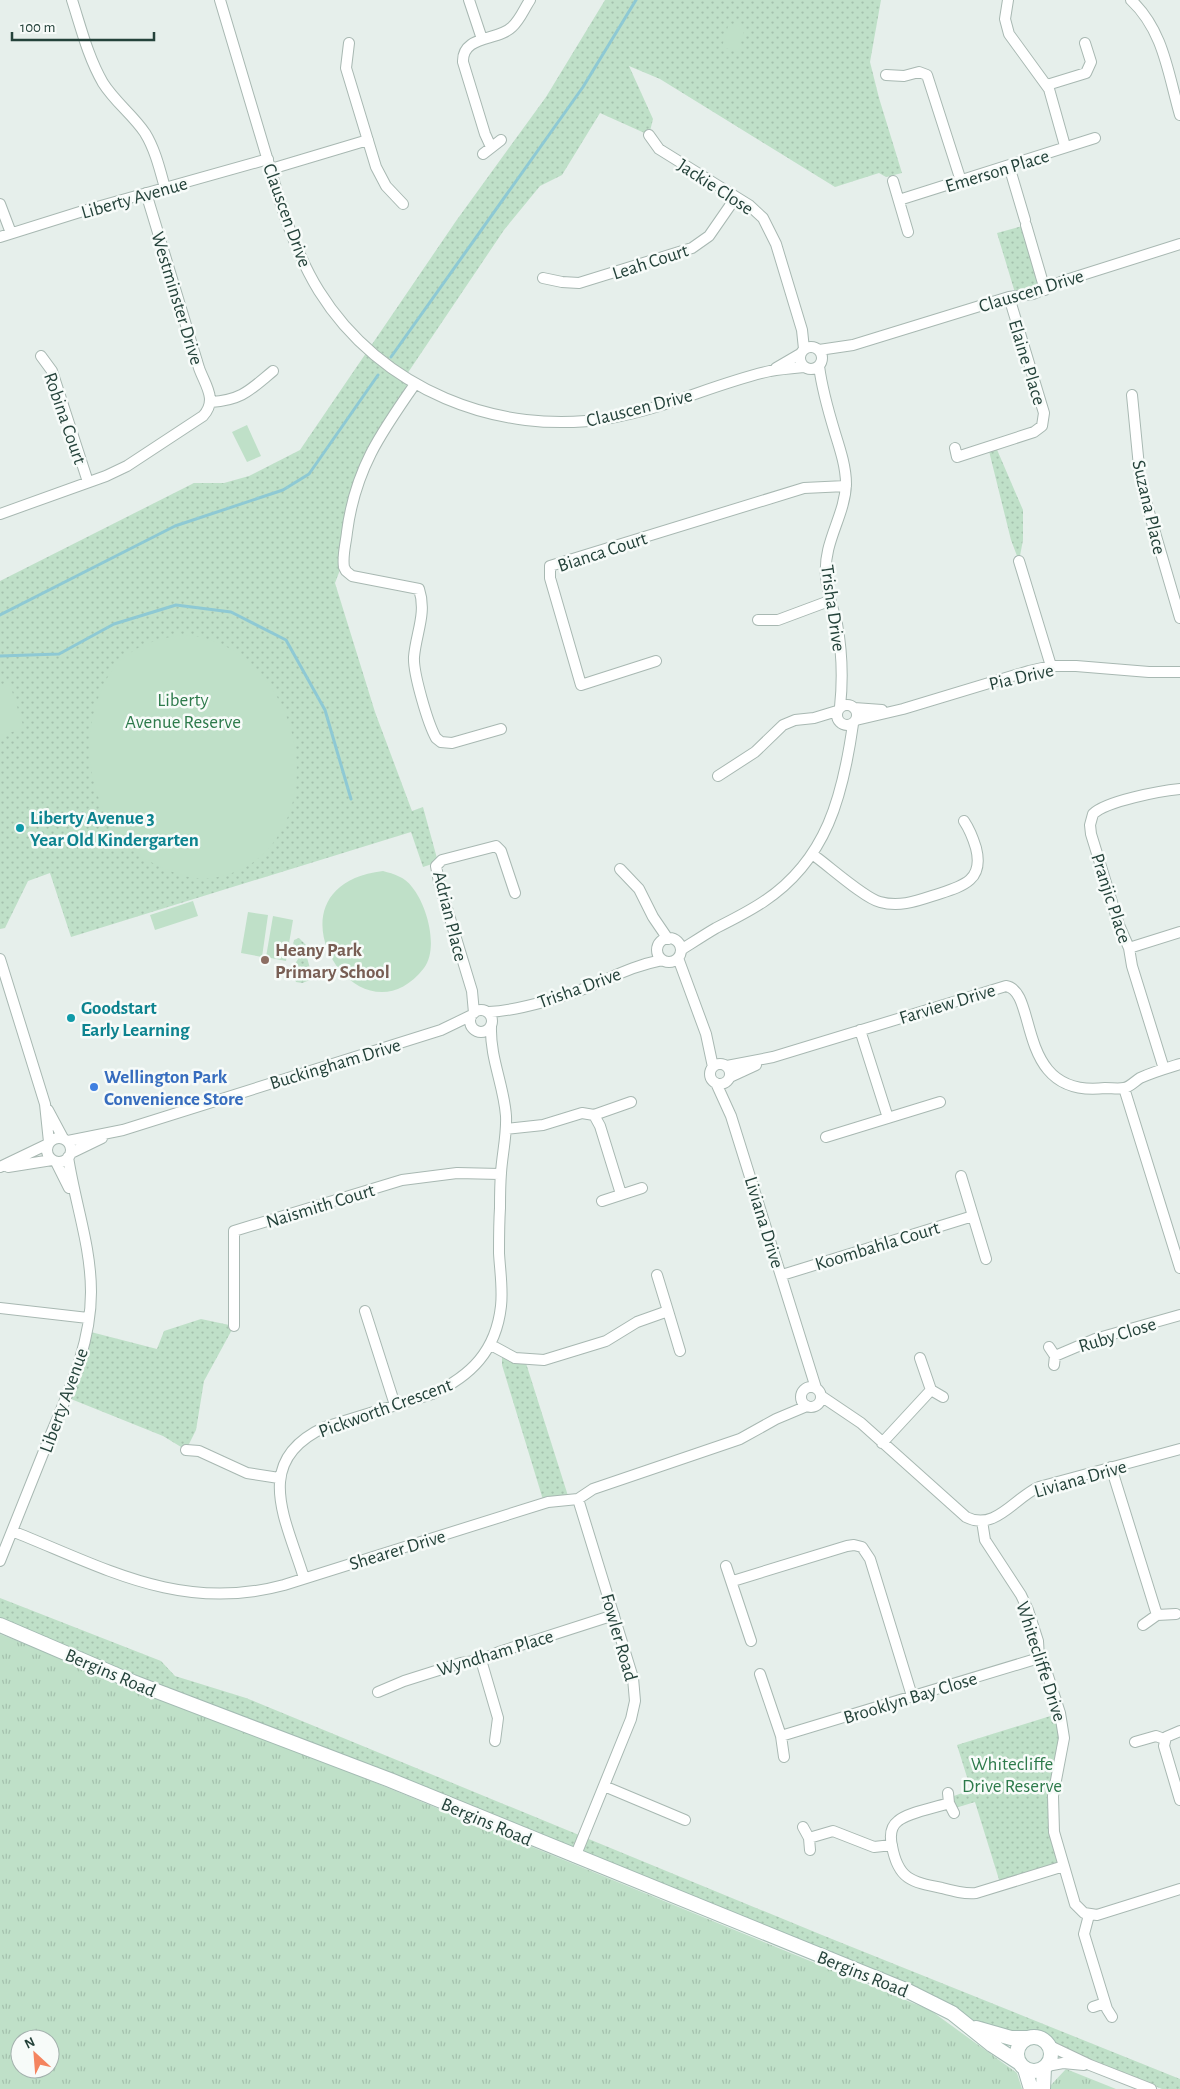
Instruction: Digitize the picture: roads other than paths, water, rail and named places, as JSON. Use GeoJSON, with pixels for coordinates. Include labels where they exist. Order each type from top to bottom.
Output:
{"type":"FeatureCollection","features":[{"type":"Feature","properties":{"kind":"main road","name":"Bergins Road"},"geometry":{"type":"LineString","coordinates":[[0,1626],[133,1682],[390,1780],[575,1857],[908,1991],[939,2005],[1022,2066]]}},
{"type":"Feature","properties":{"kind":"main road","name":"Bergins Road"},"geometry":{"type":"LineString","coordinates":[[970,2026],[1011,2038],[1027,2038]]}},
{"type":"Feature","properties":{"kind":"main road"},"geometry":{"type":"LineString","coordinates":[[1031,2089],[1018,2049],[1027,2038],[1037,2037],[1050,2046],[1052,2056],[1046,2067],[1043,2089]]}},
{"type":"Feature","properties":{"kind":"main road"},"geometry":{"type":"LineString","coordinates":[[1022,2066],[1038,2071],[1046,2067]]}},
{"type":"Feature","properties":{"kind":"street"},"geometry":{"type":"LineString","coordinates":[[72,0],[95,68],[110,94],[144,132],[153,149],[165,188]]}},
{"type":"Feature","properties":{"kind":"street","name":"Clauscen Drive"},"geometry":{"type":"LineString","coordinates":[[220,0],[295,245],[320,293],[353,334],[376,356],[415,384],[459,404],[504,417],[538,422],[572,422],[612,418],[637,412],[770,371],[809,350],[853,345],[1009,297],[1045,290],[1063,281],[1180,244]]}},
{"type":"Feature","properties":{"kind":"street"},"geometry":{"type":"LineString","coordinates":[[469,0],[482,39]]}},
{"type":"Feature","properties":{"kind":"street"},"geometry":{"type":"LineString","coordinates":[[501,140],[487,150],[485,134],[463,62],[463,56],[468,48],[482,39],[503,33],[512,28],[530,0]]}},
{"type":"Feature","properties":{"kind":"street"},"geometry":{"type":"LineString","coordinates":[[1008,0],[1005,19],[1009,34],[1047,85],[1065,146]]}},
{"type":"Feature","properties":{"kind":"street"},"geometry":{"type":"LineString","coordinates":[[1131,0],[1150,21],[1158,38],[1179,111]]}},
{"type":"Feature","properties":{"kind":"street"},"geometry":{"type":"LineString","coordinates":[[348,43],[346,68],[368,140],[382,179],[403,204]]}},
{"type":"Feature","properties":{"kind":"street"},"geometry":{"type":"LineString","coordinates":[[1047,85],[1083,75],[1089,70],[1091,62],[1085,43]]}},
{"type":"Feature","properties":{"kind":"street"},"geometry":{"type":"LineString","coordinates":[[886,75],[904,76],[919,72],[927,75],[961,181]]}},
{"type":"Feature","properties":{"kind":"street","name":"Jackie Close"},"geometry":{"type":"LineString","coordinates":[[649,136],[659,149],[736,197],[763,218],[770,230],[809,350]]}},
{"type":"Feature","properties":{"kind":"street","name":"Emerson Place"},"geometry":{"type":"LineString","coordinates":[[899,200],[1095,138]]}},
{"type":"Feature","properties":{"kind":"street","name":"Liberty Avenue"},"geometry":{"type":"LineString","coordinates":[[0,237],[146,193],[368,140]]}},
{"type":"Feature","properties":{"kind":"street"},"geometry":{"type":"LineString","coordinates":[[1008,166],[1045,290]]}},
{"type":"Feature","properties":{"kind":"street"},"geometry":{"type":"LineString","coordinates":[[893,181],[908,232]]}},
{"type":"Feature","properties":{"kind":"street","name":"Westminster Drive"},"geometry":{"type":"LineString","coordinates":[[146,193],[202,377],[209,390],[211,402]]}},
{"type":"Feature","properties":{"kind":"street","name":"Leah Court"},"geometry":{"type":"LineString","coordinates":[[543,278],[579,283],[692,248],[709,236],[736,197]]}},
{"type":"Feature","properties":{"kind":"street"},"geometry":{"type":"LineString","coordinates":[[0,204],[11,233]]}},
{"type":"Feature","properties":{"kind":"street","name":"Elaine Place"},"geometry":{"type":"LineString","coordinates":[[957,456],[1034,432],[1042,426],[1044,413],[1009,297]]}},
{"type":"Feature","properties":{"kind":"street","name":"Clauscen Drive"},"geometry":{"type":"LineString","coordinates":[[820,364],[853,345]]}},
{"type":"Feature","properties":{"kind":"street"},"geometry":{"type":"LineString","coordinates":[[809,350],[822,357],[820,364],[812,369],[805,368],[800,362],[809,350]]}},
{"type":"Feature","properties":{"kind":"street","name":"Robina Court"},"geometry":{"type":"LineString","coordinates":[[41,356],[52,371],[88,482]]}},
{"type":"Feature","properties":{"kind":"street","name":"Trisha Drive"},"geometry":{"type":"LineString","coordinates":[[820,364],[823,394],[842,456],[846,486],[827,552],[825,574],[829,601],[838,631],[842,678],[839,716],[848,754]]}},
{"type":"Feature","properties":{"kind":"street","name":"Clauscen Drive"},"geometry":{"type":"LineString","coordinates":[[770,371],[805,368]]}},
{"type":"Feature","properties":{"kind":"street","name":"Trisha Drive"},"geometry":{"type":"LineString","coordinates":[[805,368],[823,394]]}},
{"type":"Feature","properties":{"kind":"street"},"geometry":{"type":"LineString","coordinates":[[0,514],[127,466],[203,416],[211,402],[239,398],[273,370]]}},
{"type":"Feature","properties":{"kind":"street"},"geometry":{"type":"LineString","coordinates":[[415,384],[378,439],[361,473],[350,511],[344,566],[346,571],[352,576],[419,589],[422,597],[422,623],[414,654],[414,670],[436,738],[440,742],[452,743],[501,729]]}},
{"type":"Feature","properties":{"kind":"street","name":"Suzana Place"},"geometry":{"type":"LineString","coordinates":[[1132,394],[1140,478],[1180,618]]}},
{"type":"Feature","properties":{"kind":"street","name":"Bianca Court"},"geometry":{"type":"LineString","coordinates":[[656,661],[581,685],[550,578],[550,566],[804,488],[846,486]]}},
{"type":"Feature","properties":{"kind":"street"},"geometry":{"type":"LineString","coordinates":[[1019,561],[1052,666]]}},
{"type":"Feature","properties":{"kind":"street"},"geometry":{"type":"LineString","coordinates":[[758,620],[778,620],[829,601]]}},
{"type":"Feature","properties":{"kind":"street","name":"Pia Drive"},"geometry":{"type":"LineString","coordinates":[[854,722],[1052,666],[1180,672]]}},
{"type":"Feature","properties":{"kind":"street","name":"Trisha Drive"},"geometry":{"type":"LineString","coordinates":[[842,678],[853,707]]}},
{"type":"Feature","properties":{"kind":"street"},"geometry":{"type":"LineString","coordinates":[[846,705],[853,707],[857,714],[854,722],[846,726],[839,716],[846,705]]}},
{"type":"Feature","properties":{"kind":"street","name":"Pia Drive"},"geometry":{"type":"LineString","coordinates":[[853,707],[895,710]]}},
{"type":"Feature","properties":{"kind":"street"},"geometry":{"type":"LineString","coordinates":[[718,776],[755,752],[783,725],[795,720],[839,716]]}},
{"type":"Feature","properties":{"kind":"street","name":"Trisha Drive"},"geometry":{"type":"LineString","coordinates":[[479,1013],[525,1006],[586,988],[634,966],[658,947],[676,947],[715,929],[764,902],[797,872],[812,854],[829,825],[836,809],[854,722]]}},
{"type":"Feature","properties":{"kind":"street","name":"Pranjic Place"},"geometry":{"type":"LineString","coordinates":[[1164,1069],[1132,966],[1129,948],[1119,925],[1091,834],[1091,818],[1096,811],[1104,807],[1154,792],[1180,789]]}},
{"type":"Feature","properties":{"kind":"street"},"geometry":{"type":"LineString","coordinates":[[812,854],[877,902],[894,905],[913,902],[967,883],[976,873],[979,861],[972,832],[964,821]]}},
{"type":"Feature","properties":{"kind":"street","name":"Adrian Place"},"geometry":{"type":"LineString","coordinates":[[479,1013],[439,882],[436,866],[442,860],[496,846],[501,851],[515,893]]}},
{"type":"Feature","properties":{"kind":"street"},"geometry":{"type":"LineString","coordinates":[[620,868],[639,889],[653,917],[676,947],[689,991],[706,1034],[721,1065],[730,1071],[729,1079],[722,1084],[716,1083],[710,1076],[721,1065]]}},
{"type":"Feature","properties":{"kind":"street"},"geometry":{"type":"LineString","coordinates":[[653,917],[658,947],[665,961],[689,991]]}},
{"type":"Feature","properties":{"kind":"street"},"geometry":{"type":"LineString","coordinates":[[1129,948],[1180,932]]}},
{"type":"Feature","properties":{"kind":"street","name":"Trisha Drive"},"geometry":{"type":"LineString","coordinates":[[634,966],[665,961],[676,947]]}},
{"type":"Feature","properties":{"kind":"street"},"geometry":{"type":"LineString","coordinates":[[0,959],[45,1104],[49,1143],[47,1154],[54,1161]]}},
{"type":"Feature","properties":{"kind":"street","name":"Farview Drive"},"geometry":{"type":"LineString","coordinates":[[721,1065],[773,1057],[999,987],[1009,986],[1018,995],[1038,1055],[1051,1073],[1062,1081],[1082,1089],[1124,1088]]}},
{"type":"Feature","properties":{"kind":"street","name":"Trisha Drive"},"geometry":{"type":"LineString","coordinates":[[491,1026],[525,1006]]}},
{"type":"Feature","properties":{"kind":"street"},"geometry":{"type":"LineString","coordinates":[[479,1013],[492,1018],[491,1026],[485,1031],[476,1030],[471,1024],[479,1013]]}},
{"type":"Feature","properties":{"kind":"street","name":"Buckingham Drive"},"geometry":{"type":"LineString","coordinates":[[65,1139],[114,1132],[441,1030],[479,1013]]}},
{"type":"Feature","properties":{"kind":"street","name":"Pickworth Crescent"},"geometry":{"type":"LineString","coordinates":[[491,1026],[492,1057]]}},
{"type":"Feature","properties":{"kind":"street","name":"Buckingham Drive"},"geometry":{"type":"LineString","coordinates":[[441,1030],[476,1030]]}},
{"type":"Feature","properties":{"kind":"street","name":"Pickworth Crescent"},"geometry":{"type":"LineString","coordinates":[[304,1578],[283,1510],[279,1478],[283,1465],[297,1443],[308,1434],[325,1427],[432,1394],[464,1377],[476,1365],[491,1344],[496,1331],[502,1305],[499,1253],[500,1174],[506,1129],[504,1098],[492,1057],[476,1030]]}},
{"type":"Feature","properties":{"kind":"street"},"geometry":{"type":"LineString","coordinates":[[860,1030],[888,1118]]}},
{"type":"Feature","properties":{"kind":"street","name":"Farview Drive"},"geometry":{"type":"LineString","coordinates":[[729,1079],[773,1057]]}},
{"type":"Feature","properties":{"kind":"street"},"geometry":{"type":"LineString","coordinates":[[1180,1064],[1142,1078],[1124,1088],[1180,1268]]}},
{"type":"Feature","properties":{"kind":"street","name":"Liviana Drive"},"geometry":{"type":"LineString","coordinates":[[729,1079],[732,1116]]}},
{"type":"Feature","properties":{"kind":"street","name":"Liviana Drive"},"geometry":{"type":"LineString","coordinates":[[716,1083],[732,1116],[782,1275],[806,1358],[815,1399]]}},
{"type":"Feature","properties":{"kind":"street"},"geometry":{"type":"LineString","coordinates":[[506,1129],[543,1125],[582,1113],[594,1114],[631,1102]]}},
{"type":"Feature","properties":{"kind":"street"},"geometry":{"type":"LineString","coordinates":[[826,1137],[940,1102]]}},
{"type":"Feature","properties":{"kind":"street"},"geometry":{"type":"LineString","coordinates":[[0,1168],[63,1161],[70,1155],[65,1139],[45,1104]]}},
{"type":"Feature","properties":{"kind":"street"},"geometry":{"type":"LineString","coordinates":[[594,1114],[600,1126],[621,1194]]}},
{"type":"Feature","properties":{"kind":"street","name":"Buckingham Drive"},"geometry":{"type":"LineString","coordinates":[[70,1155],[114,1132]]}},
{"type":"Feature","properties":{"kind":"street"},"geometry":{"type":"LineString","coordinates":[[0,1168],[49,1143],[54,1138],[65,1139]]}},
{"type":"Feature","properties":{"kind":"street","name":"Liberty Avenue"},"geometry":{"type":"LineString","coordinates":[[70,1155],[76,1203]]}},
{"type":"Feature","properties":{"kind":"street","name":"Liberty Avenue"},"geometry":{"type":"LineString","coordinates":[[0,1561],[76,1371],[83,1348],[88,1318],[91,1294],[90,1261],[84,1228],[76,1203],[54,1161]]}},
{"type":"Feature","properties":{"kind":"street","name":"Naismith Court"},"geometry":{"type":"LineString","coordinates":[[234,1326],[234,1231],[402,1180],[457,1173],[500,1174]]}},
{"type":"Feature","properties":{"kind":"street"},"geometry":{"type":"LineString","coordinates":[[961,1176],[986,1259]]}},
{"type":"Feature","properties":{"kind":"street"},"geometry":{"type":"LineString","coordinates":[[602,1201],[642,1188]]}},
{"type":"Feature","properties":{"kind":"street","name":"Koombahla Court"},"geometry":{"type":"LineString","coordinates":[[782,1275],[973,1216]]}},
{"type":"Feature","properties":{"kind":"street"},"geometry":{"type":"LineString","coordinates":[[657,1275],[680,1351]]}},
{"type":"Feature","properties":{"kind":"street"},"geometry":{"type":"LineString","coordinates":[[0,1308],[88,1318]]}},
{"type":"Feature","properties":{"kind":"street"},"geometry":{"type":"LineString","coordinates":[[491,1344],[515,1358],[544,1360],[606,1341],[637,1322],[668,1310]]}},
{"type":"Feature","properties":{"kind":"street"},"geometry":{"type":"LineString","coordinates":[[365,1311],[395,1405]]}},
{"type":"Feature","properties":{"kind":"street","name":"Ruby Close"},"geometry":{"type":"LineString","coordinates":[[1053,1356],[1095,1339],[1180,1315]]}},
{"type":"Feature","properties":{"kind":"street","name":"Liviana Drive"},"geometry":{"type":"LineString","coordinates":[[801,1394],[806,1358]]}},
{"type":"Feature","properties":{"kind":"street"},"geometry":{"type":"LineString","coordinates":[[920,1358],[931,1390],[943,1397]]}},
{"type":"Feature","properties":{"kind":"street"},"geometry":{"type":"LineString","coordinates":[[815,1399],[802,1403],[801,1394],[807,1388],[815,1399],[848,1413],[966,1517],[982,1521]]}},
{"type":"Feature","properties":{"kind":"street"},"geometry":{"type":"LineString","coordinates":[[882,1443],[931,1390]]}},
{"type":"Feature","properties":{"kind":"street","name":"Shearer Drive"},"geometry":{"type":"LineString","coordinates":[[776,1420],[801,1394]]}},
{"type":"Feature","properties":{"kind":"street","name":"Shearer Drive"},"geometry":{"type":"LineString","coordinates":[[12,1531],[137,1581],[184,1592],[212,1595],[243,1593],[275,1587],[548,1502],[578,1499],[593,1489],[740,1439],[815,1399]]}},
{"type":"Feature","properties":{"kind":"street","name":"Liviana Drive"},"geometry":{"type":"LineString","coordinates":[[982,1521],[999,1516],[1028,1492],[1039,1487],[1180,1449]]}},
{"type":"Feature","properties":{"kind":"street"},"geometry":{"type":"LineString","coordinates":[[186,1450],[198,1450],[247,1473],[279,1478]]}},
{"type":"Feature","properties":{"kind":"street"},"geometry":{"type":"LineString","coordinates":[[1111,1467],[1157,1615]]}},
{"type":"Feature","properties":{"kind":"street","name":"Fowler Road"},"geometry":{"type":"LineString","coordinates":[[575,1857],[631,1719],[635,1701],[633,1678],[578,1499]]}},
{"type":"Feature","properties":{"kind":"street","name":"Whitecliffe Drive"},"geometry":{"type":"LineString","coordinates":[[982,1521],[985,1540],[1028,1610],[1038,1640],[1040,1658],[1048,1676],[1064,1729],[1064,1747],[1055,1783],[1052,1809],[1054,1832],[1075,1904],[1080,1910],[1089,1915]]}},
{"type":"Feature","properties":{"kind":"street"},"geometry":{"type":"LineString","coordinates":[[732,1581],[847,1546],[862,1547],[870,1559],[912,1696]]}},
{"type":"Feature","properties":{"kind":"street"},"geometry":{"type":"LineString","coordinates":[[726,1566],[751,1641]]}},
{"type":"Feature","properties":{"kind":"street"},"geometry":{"type":"LineString","coordinates":[[1143,1625],[1157,1615],[1176,1614]]}},
{"type":"Feature","properties":{"kind":"street","name":"Wyndham Place"},"geometry":{"type":"LineString","coordinates":[[378,1692],[413,1678],[461,1663],[481,1660],[499,1652],[614,1615]]}},
{"type":"Feature","properties":{"kind":"street","name":"Brooklyn Bay Close"},"geometry":{"type":"LineString","coordinates":[[781,1736],[1040,1658]]}},
{"type":"Feature","properties":{"kind":"street"},"geometry":{"type":"LineString","coordinates":[[481,1660],[498,1718],[495,1741]]}},
{"type":"Feature","properties":{"kind":"street"},"geometry":{"type":"LineString","coordinates":[[760,1674],[781,1736],[784,1757]]}},
{"type":"Feature","properties":{"kind":"street"},"geometry":{"type":"LineString","coordinates":[[1134,1742],[1156,1736],[1164,1738],[1180,1731]]}},
{"type":"Feature","properties":{"kind":"street"},"geometry":{"type":"LineString","coordinates":[[1164,1738],[1164,1749],[1180,1800]]}},
{"type":"Feature","properties":{"kind":"street"},"geometry":{"type":"LineString","coordinates":[[604,1786],[685,1820]]}},
{"type":"Feature","properties":{"kind":"street"},"geometry":{"type":"LineString","coordinates":[[954,1813],[948,1798],[906,1817],[898,1822],[891,1832],[892,1845],[899,1870],[910,1880],[920,1884],[963,1892],[983,1891],[1064,1866]]}},
{"type":"Feature","properties":{"kind":"street"},"geometry":{"type":"LineString","coordinates":[[803,1827],[809,1838],[810,1850]]}},
{"type":"Feature","properties":{"kind":"street"},"geometry":{"type":"LineString","coordinates":[[809,1838],[834,1831],[874,1847],[892,1845]]}},
{"type":"Feature","properties":{"kind":"street"},"geometry":{"type":"LineString","coordinates":[[1112,2017],[1105,2003],[1084,1934],[1089,1915],[1100,1914],[1180,1889]]}},
{"type":"Feature","properties":{"kind":"street"},"geometry":{"type":"LineString","coordinates":[[1093,2007],[1105,2003]]}},
{"type":"Feature","properties":{"kind":"street"},"geometry":{"type":"LineString","coordinates":[[1050,2046],[1090,2065],[1150,2089]]}},
{"type":"Feature","properties":{"kind":"street"},"geometry":{"type":"LineString","coordinates":[[1046,2067],[1063,2063],[1090,2065]]}},
{"type":"Feature","properties":{"kind":"waterway"},"geometry":{"type":"LineString","coordinates":[[391,357],[583,87],[636,0]]}},
{"type":"Feature","properties":{"kind":"waterway"},"geometry":{"type":"LineString","coordinates":[[0,615],[175,526],[283,490],[309,474],[378,375]]}},
{"type":"Feature","properties":{"kind":"waterway"},"geometry":{"type":"LineString","coordinates":[[0,656],[59,654],[114,624],[176,605],[231,612],[286,640],[325,710],[351,799]]}},
{"type":"Feature","properties":{"kind":"place","name":"Liberty Avenue 3 Year Old Kindergarten"},"geometry":{"type":"Point","coordinates":[20,828]}},
{"type":"Feature","properties":{"kind":"place","name":"Heany Park Primary School"},"geometry":{"type":"Point","coordinates":[265,960]}},
{"type":"Feature","properties":{"kind":"place","name":"Goodstart Early Learning"},"geometry":{"type":"Point","coordinates":[71,1018]}},
{"type":"Feature","properties":{"kind":"place","name":"Wellington Park Convenience Store"},"geometry":{"type":"Point","coordinates":[94,1087]}},
{"type":"Feature","properties":{"kind":"park label","name":"Liberty Avenue Reserve"},"geometry":{"type":"Point","coordinates":[183,710]}},
{"type":"Feature","properties":{"kind":"park label","name":"Whitecliffe Drive Reserve"},"geometry":{"type":"Point","coordinates":[1012,1774]}}]}
